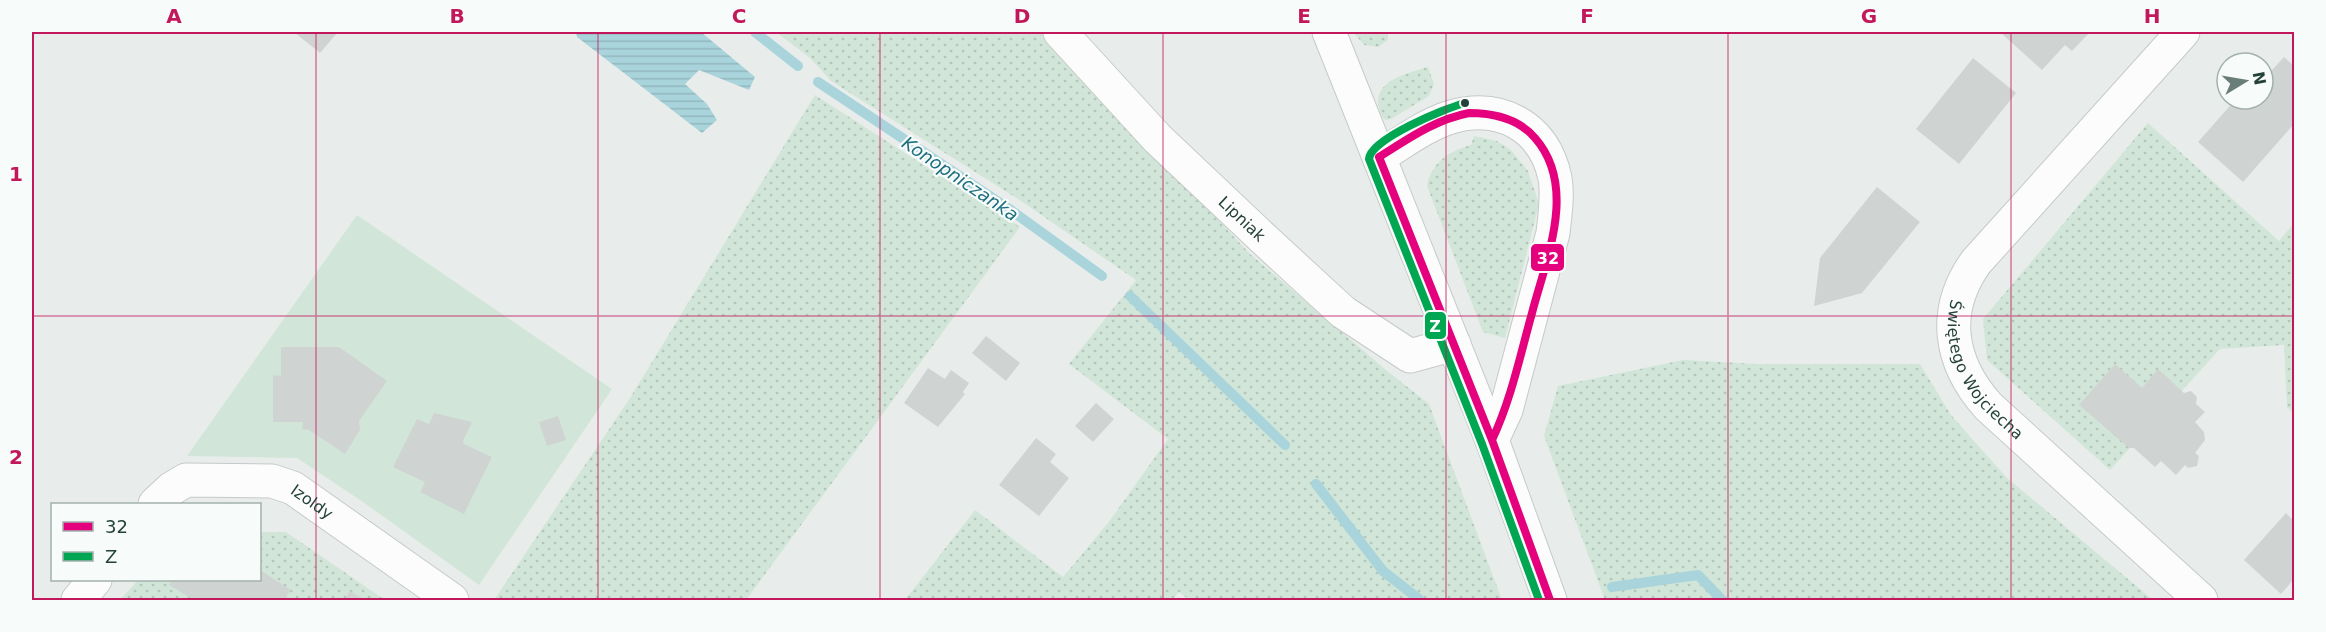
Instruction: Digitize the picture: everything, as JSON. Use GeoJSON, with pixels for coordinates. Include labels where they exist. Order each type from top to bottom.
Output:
{"type":"FeatureCollection","features":[{"type":"Feature","properties":{"kind":"street","name":"Lipniak"},"geometry":{"type":"LineString","coordinates":[[1060,32],[1158,139],[1343,312],[1410,356],[1454,344]]}},
{"type":"Feature","properties":{"kind":"street"},"geometry":{"type":"LineString","coordinates":[[1329,32],[1492,440],[1550,600]]}},
{"type":"Feature","properties":{"kind":"street","name":"Świętego Wojciecha"},"geometry":{"type":"LineString","coordinates":[[2183,32],[1976,262],[1964,279],[1957,299],[1954,335],[1960,366],[1973,389],[1988,406],[2201,600]]}},
{"type":"Feature","properties":{"kind":"street"},"geometry":{"type":"LineString","coordinates":[[1379,157],[1441,121],[1468,113],[1486,112],[1515,121],[1528,129],[1550,161],[1555,179],[1556,203],[1553,233],[1506,410],[1492,440]]}},
{"type":"Feature","properties":{"kind":"street","name":"Izoldy"},"geometry":{"type":"LineString","coordinates":[[156,503],[171,489],[186,480],[272,481],[293,488],[452,600]]}},
{"type":"Feature","properties":{"kind":"street"},"geometry":{"type":"LineString","coordinates":[[78,600],[93,581]]}},
{"type":"Feature","properties":{"kind":"green space"},"geometry":{"type":"Polygon","coordinates":[[[776,32],[1060,32],[1206,207],[1250,254],[1429,404],[1502,600],[1189,600],[1179,592],[1172,600],[905,600],[975,510],[1063,577],[1108,523],[1168,439],[1069,364],[1136,280],[1021,201],[831,81],[810,58],[776,32]]]}},
{"type":"Feature","properties":{"kind":"green space"},"geometry":{"type":"Polygon","coordinates":[[[1353,32],[1388,32],[1388,40],[1378,47],[1364,45],[1353,32]]]}},
{"type":"Feature","properties":{"kind":"green space"},"geometry":{"type":"Polygon","coordinates":[[[1428,67],[1434,84],[1429,96],[1391,119],[1383,118],[1378,106],[1383,88],[1398,77],[1428,67]]]}},
{"type":"Feature","properties":{"kind":"green space"},"geometry":{"type":"Polygon","coordinates":[[[815,95],[1020,227],[746,600],[494,600],[630,398],[815,95]]]}},
{"type":"Feature","properties":{"kind":"green space"},"geometry":{"type":"Polygon","coordinates":[[[2148,123],[2279,241],[2294,223],[2294,414],[2287,407],[2284,345],[2220,349],[2110,470],[1987,360],[1983,319],[2148,123]]]}},
{"type":"Feature","properties":{"kind":"green space"},"geometry":{"type":"Polygon","coordinates":[[[1474,136],[1497,141],[1511,150],[1528,171],[1539,204],[1505,338],[1483,332],[1427,186],[1432,171],[1442,159],[1471,145],[1474,136]]]}},
{"type":"Feature","properties":{"kind":"green space"},"geometry":{"type":"Polygon","coordinates":[[[357,215],[612,389],[479,585],[297,458],[187,456],[357,215]]]}},
{"type":"Feature","properties":{"kind":"green space"},"geometry":{"type":"Polygon","coordinates":[[[1683,360],[1757,364],[1920,364],[1951,415],[2006,477],[2153,600],[1605,600],[1544,436],[1558,386],[1683,360]]]}},
{"type":"Feature","properties":{"kind":"green space"},"geometry":{"type":"Polygon","coordinates":[[[261,532],[286,532],[385,600],[120,600],[137,581],[261,581],[261,532]]]}},
{"type":"Feature","properties":{"kind":"water"},"geometry":{"type":"Polygon","coordinates":[[[576,32],[701,32],[755,77],[749,90],[699,70],[685,84],[707,104],[717,120],[702,133],[577,37],[576,32]]]}},
{"type":"Feature","properties":{"kind":"building"},"geometry":{"type":"Polygon","coordinates":[[[294,32],[338,32],[320,53],[294,32]]]}},
{"type":"Feature","properties":{"kind":"building"},"geometry":{"type":"Polygon","coordinates":[[[2000,32],[2090,32],[2072,51],[2065,45],[2042,70],[2000,32]]]}},
{"type":"Feature","properties":{"kind":"building"},"geometry":{"type":"Polygon","coordinates":[[[2284,57],[2294,66],[2294,124],[2243,182],[2198,142],[2225,111],[2275,111],[2275,67],[2284,57]]]}},
{"type":"Feature","properties":{"kind":"building"},"geometry":{"type":"Polygon","coordinates":[[[1973,58],[2016,93],[1959,164],[1916,129],[1973,58]]]}},
{"type":"Feature","properties":{"kind":"building"},"geometry":{"type":"Polygon","coordinates":[[[1877,187],[1920,222],[1862,293],[1814,306],[1820,258],[1877,187]]]}},
{"type":"Feature","properties":{"kind":"building"},"geometry":{"type":"Polygon","coordinates":[[[986,336],[1020,363],[1006,381],[972,353],[986,336]]]}},
{"type":"Feature","properties":{"kind":"building"},"geometry":{"type":"Polygon","coordinates":[[[281,347],[339,347],[387,381],[359,421],[360,430],[345,454],[309,430],[302,429],[303,422],[273,422],[273,375],[281,376],[281,347]]]}},
{"type":"Feature","properties":{"kind":"building"},"geometry":{"type":"Polygon","coordinates":[[[2115,364],[2142,388],[2158,369],[2184,393],[2191,391],[2197,397],[2196,404],[2205,412],[2195,422],[2204,432],[2205,440],[2195,453],[2199,456],[2197,466],[2188,468],[2185,465],[2176,475],[2161,461],[2155,467],[2079,405],[2115,364]]]}},
{"type":"Feature","properties":{"kind":"building"},"geometry":{"type":"Polygon","coordinates":[[[928,368],[945,379],[951,370],[969,383],[963,392],[965,394],[938,427],[904,403],[928,368]]]}},
{"type":"Feature","properties":{"kind":"building"},"geometry":{"type":"Polygon","coordinates":[[[1096,403],[1114,419],[1093,442],[1075,426],[1096,403]]]}},
{"type":"Feature","properties":{"kind":"building"},"geometry":{"type":"Polygon","coordinates":[[[434,413],[472,422],[463,441],[464,444],[492,457],[464,514],[420,492],[425,482],[393,467],[417,419],[429,424],[434,413]]]}},
{"type":"Feature","properties":{"kind":"building"},"geometry":{"type":"Polygon","coordinates":[[[558,416],[566,440],[547,446],[539,422],[558,416]]]}},
{"type":"Feature","properties":{"kind":"building"},"geometry":{"type":"Polygon","coordinates":[[[1036,438],[1056,454],[1050,462],[1069,478],[1039,516],[999,485],[1036,438]]]}},
{"type":"Feature","properties":{"kind":"building"},"geometry":{"type":"Polygon","coordinates":[[[2286,513],[2294,521],[2294,579],[2281,594],[2244,560],[2286,513]]]}},
{"type":"Feature","properties":{"kind":"building"},"geometry":{"type":"Polygon","coordinates":[[[261,571],[291,590],[284,600],[194,600],[169,585],[171,581],[261,581],[261,571]]]}},
{"type":"Feature","properties":{"kind":"building"},"geometry":{"type":"Polygon","coordinates":[[[350,591],[365,600],[344,600],[350,591]]]}},
{"type":"Feature","properties":{"kind":"waterway","name":"Konopniczanka"},"geometry":{"type":"LineString","coordinates":[[755,32],[798,66]]}},
{"type":"Feature","properties":{"kind":"waterway","name":"Konopniczanka"},"geometry":{"type":"LineString","coordinates":[[818,82],[1012,211],[1102,276]]}},
{"type":"Feature","properties":{"kind":"waterway","name":"Konopniczanka"},"geometry":{"type":"LineString","coordinates":[[1130,296],[1285,445]]}},
{"type":"Feature","properties":{"kind":"waterway","name":"Konopniczanka"},"geometry":{"type":"LineString","coordinates":[[1316,484],[1383,571],[1420,600]]}},
{"type":"Feature","properties":{"kind":"waterway","name":"Konopniczanka"},"geometry":{"type":"LineString","coordinates":[[1612,587],[1698,575],[1722,600]]}},
{"type":"Feature","properties":{"kind":"transit line","name":"Z"},"geometry":{"type":"LineString","coordinates":[[1465,103],[1410,125],[1382,143],[1373,151],[1369,159],[1482,444],[1539,600]]}},
{"type":"Feature","properties":{"kind":"transit line","name":"32"},"geometry":{"type":"LineString","coordinates":[[1469,113],[1505,118],[1528,131],[1548,157],[1555,178],[1557,201],[1555,224],[1544,270],[1510,394],[1492,440],[1379,157],[1433,125],[1469,113]]}},
{"type":"Feature","properties":{"kind":"transit line","name":"32"},"geometry":{"type":"LineString","coordinates":[[1492,440],[1550,600]]}}]}
